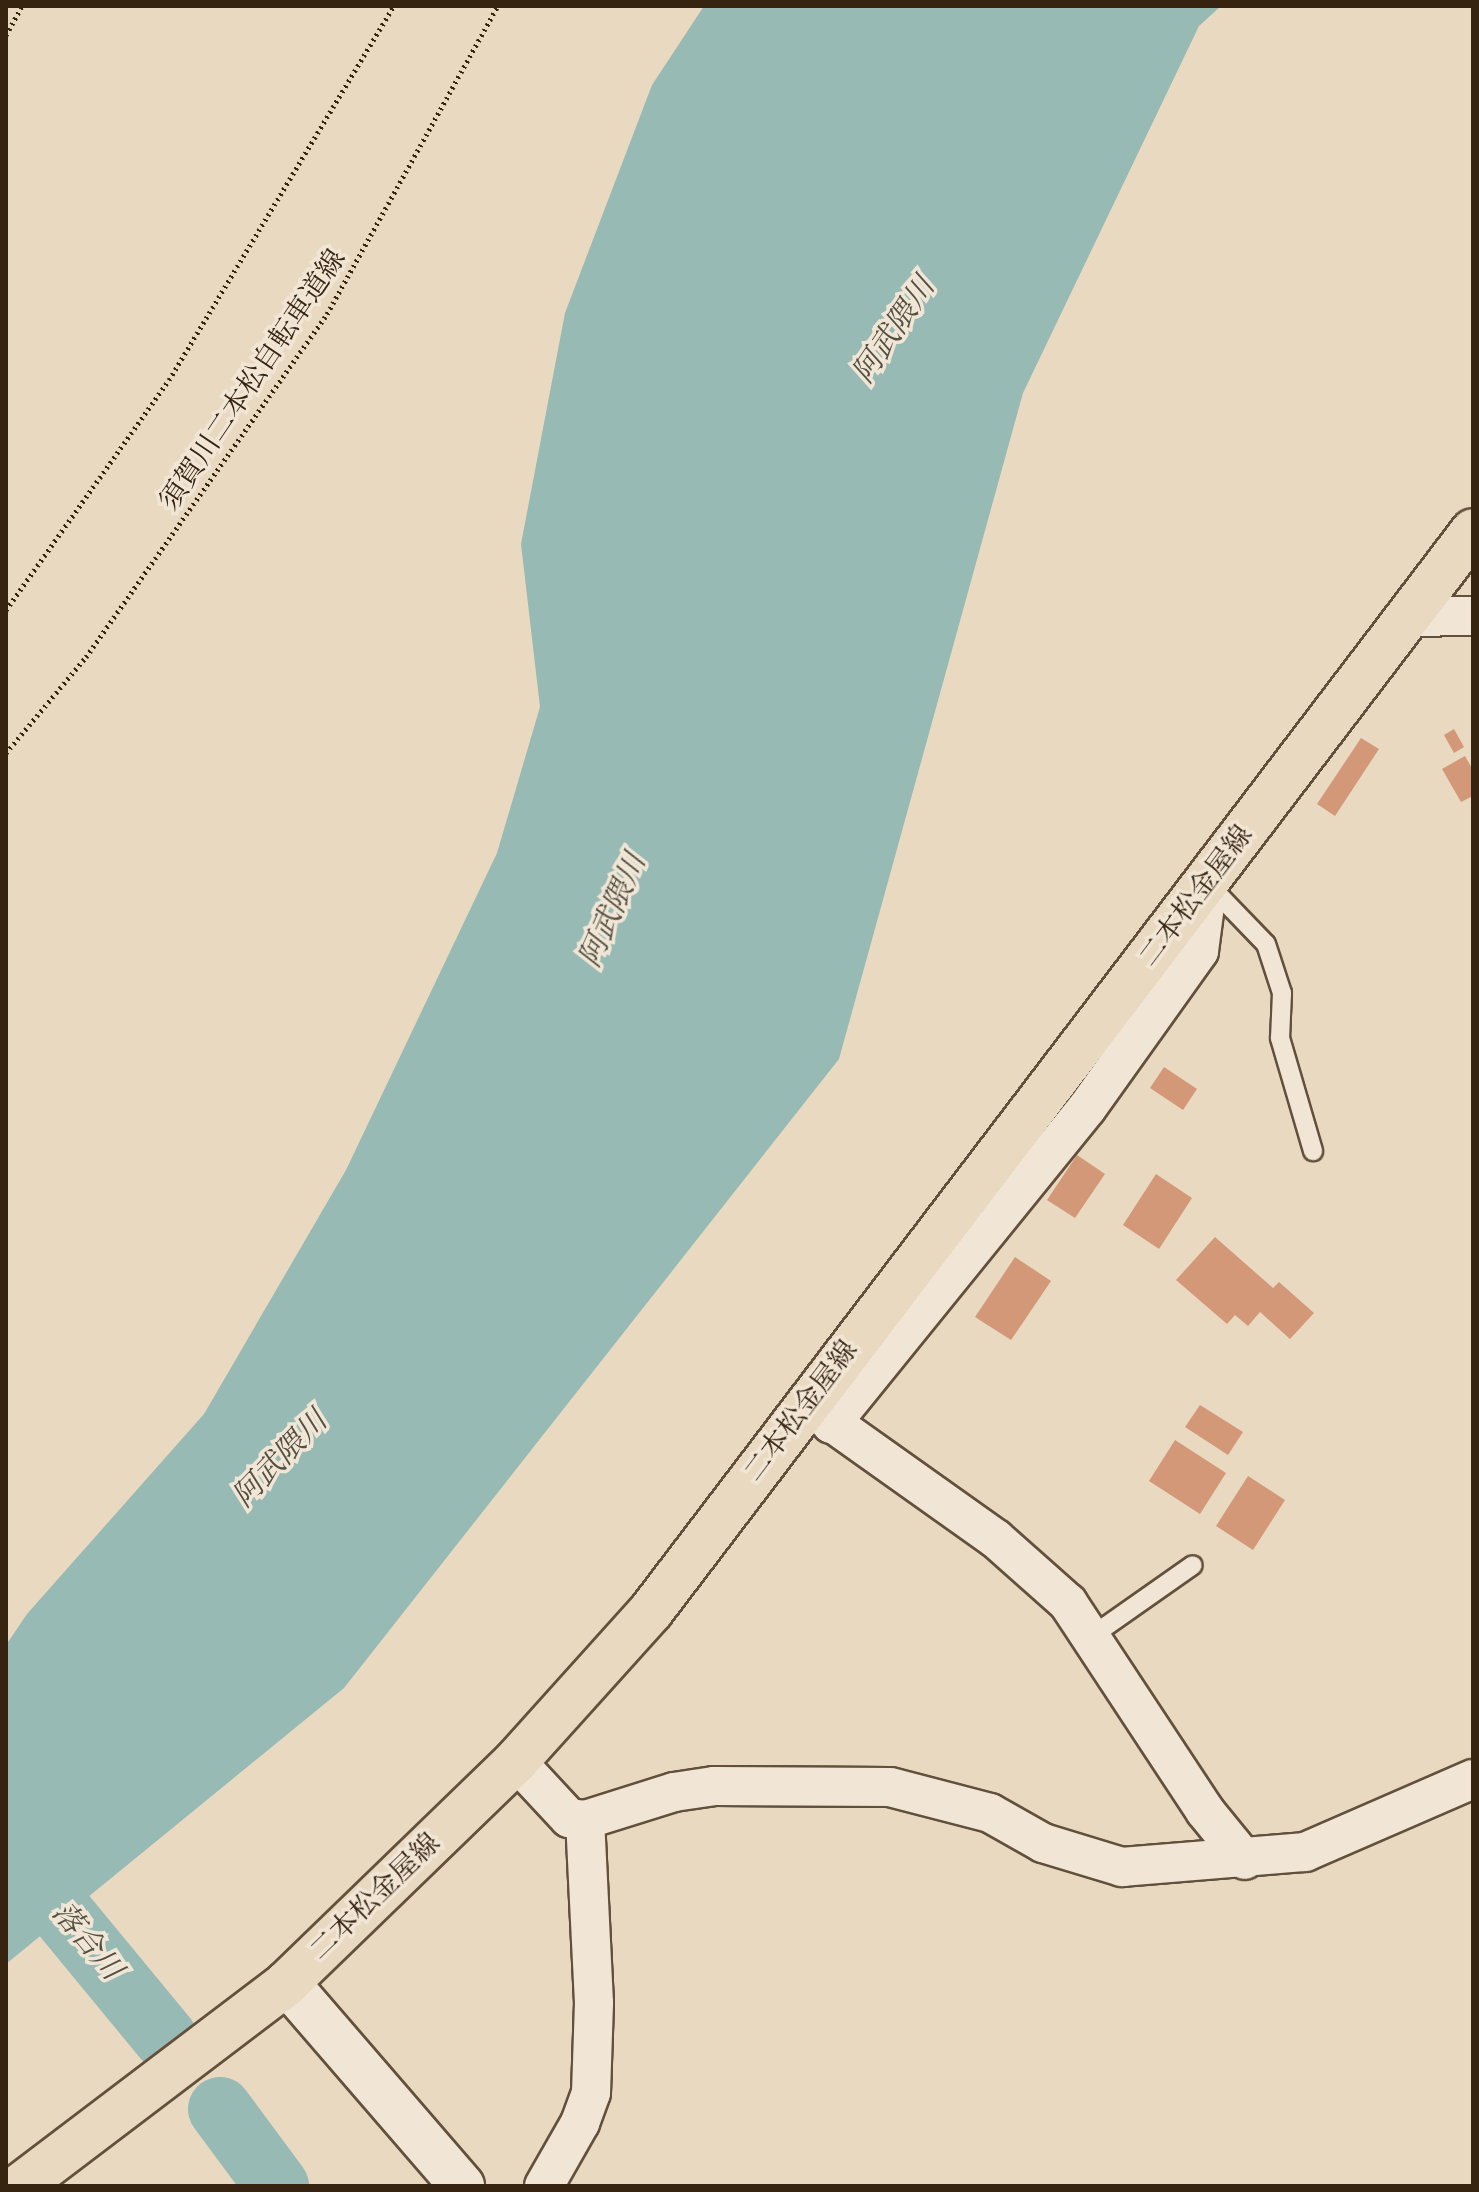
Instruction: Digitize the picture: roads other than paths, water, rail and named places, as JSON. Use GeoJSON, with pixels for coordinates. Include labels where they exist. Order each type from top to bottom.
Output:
{"type":"FeatureCollection","features":[{"type":"Feature","properties":{"kind":"main road","name":"二本松金屋線"},"geometry":{"type":"LineString","coordinates":[[20,2186],[287,1983],[516,1761],[651,1611],[819,1414],[1208,883],[1473,531]]}},
{"type":"Feature","properties":{"kind":"street"},"geometry":{"type":"LineString","coordinates":[[1409,617],[1473,616]]}},
{"type":"Feature","properties":{"kind":"street"},"geometry":{"type":"LineString","coordinates":[[819,1414],[996,1539],[1068,1603],[1205,1811],[1245,1860]]}},
{"type":"Feature","properties":{"kind":"street"},"geometry":{"type":"LineString","coordinates":[[516,1761],[555,1807],[569,1818],[585,1820],[674,1792],[714,1786],[890,1787],[990,1813],[1043,1843],[1122,1867],[1245,1860],[1305,1852],[1473,1779]]}},
{"type":"Feature","properties":{"kind":"street"},"geometry":{"type":"LineString","coordinates":[[544,2186],[591,2093],[594,2003],[585,1820]]}},
{"type":"Feature","properties":{"kind":"street"},"geometry":{"type":"LineString","coordinates":[[287,1983],[462,2186]]}},
{"type":"Feature","properties":{"kind":"lane"},"geometry":{"type":"LineString","coordinates":[[1208,883],[1266,944],[1282,993],[1280,1038],[1313,1151]]}},
{"type":"Feature","properties":{"kind":"lane"},"geometry":{"type":"LineString","coordinates":[[1092,1636],[1193,1565]]}},
{"type":"Feature","properties":{"kind":"water","name":"阿武隈川"},"geometry":{"type":"Polygon","coordinates":[[[704,6],[1221,6],[1199,26],[1023,393],[839,1059],[344,1688],[6,1964],[6,1645],[27,1614],[204,1414],[346,1170],[497,853],[540,707],[521,544],[565,313],[652,85],[704,6]]]}},
{"type":"Feature","properties":{"kind":"waterway","name":"落合川"},"geometry":{"type":"LineString","coordinates":[[6,1845],[166,2039]]}},
{"type":"Feature","properties":{"kind":"waterway","name":"落合川"},"geometry":{"type":"LineString","coordinates":[[220,2109],[277,2186]]}}]}
